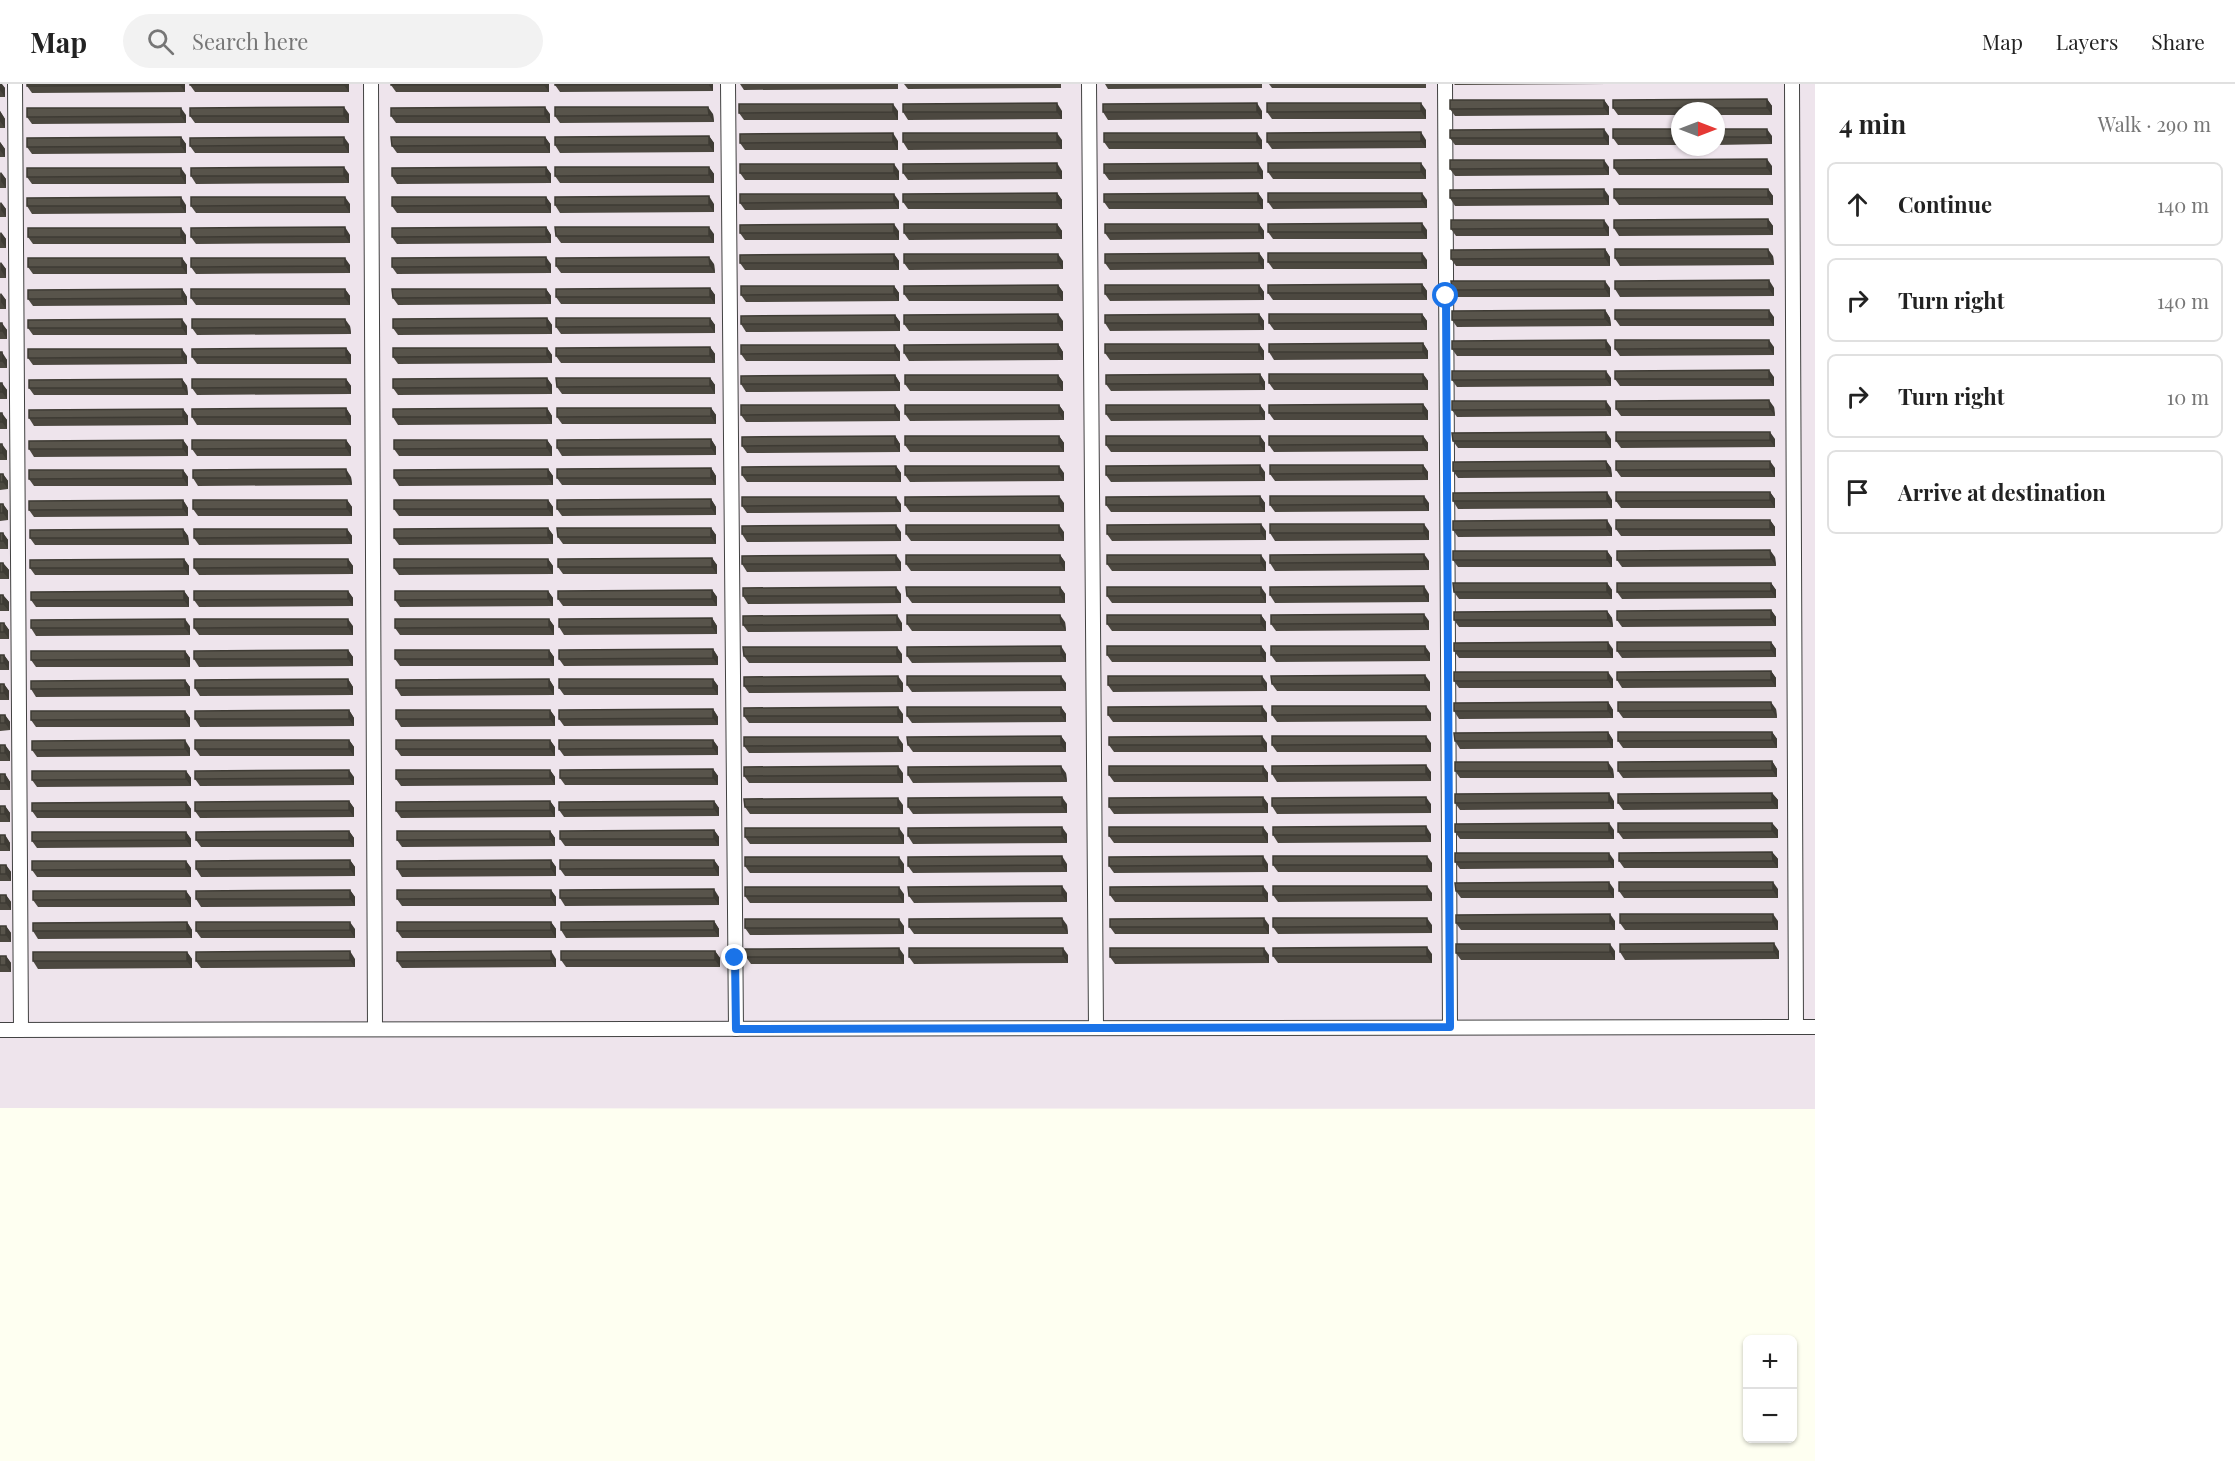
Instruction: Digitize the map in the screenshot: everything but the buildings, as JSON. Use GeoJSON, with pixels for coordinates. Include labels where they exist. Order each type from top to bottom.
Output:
{"type":"FeatureCollection","features":[{"type":"Feature","properties":{"kind":"lane"},"geometry":{"type":"LineString","coordinates":[[15,84],[21,1030]]}},
{"type":"Feature","properties":{"kind":"lane"},"geometry":{"type":"LineString","coordinates":[[371,84],[375,1029]]}},
{"type":"Feature","properties":{"kind":"lane"},"geometry":{"type":"LineString","coordinates":[[728,84],[736,1029]]}},
{"type":"Feature","properties":{"kind":"lane"},"geometry":{"type":"LineString","coordinates":[[1089,84],[1095,1028]]}},
{"type":"Feature","properties":{"kind":"lane"},"geometry":{"type":"LineString","coordinates":[[1445,84],[1450,1027]]}},
{"type":"Feature","properties":{"kind":"lane"},"geometry":{"type":"LineString","coordinates":[[1792,84],[1796,1027]]}},
{"type":"Feature","properties":{"kind":"lane"},"geometry":{"type":"LineString","coordinates":[[0,1030],[1815,1027]]}},
{"type":"Feature","properties":{"kind":"shaded area"},"geometry":{"type":"Polygon","coordinates":[[[0,84],[1815,84],[1815,1109],[0,1108],[0,84]]]}},
{"type":"Feature","properties":{"kind":"route"},"geometry":{"type":"LineString","coordinates":[[735,958],[736,1029],[1450,1027],[1446,296]]}}]}
